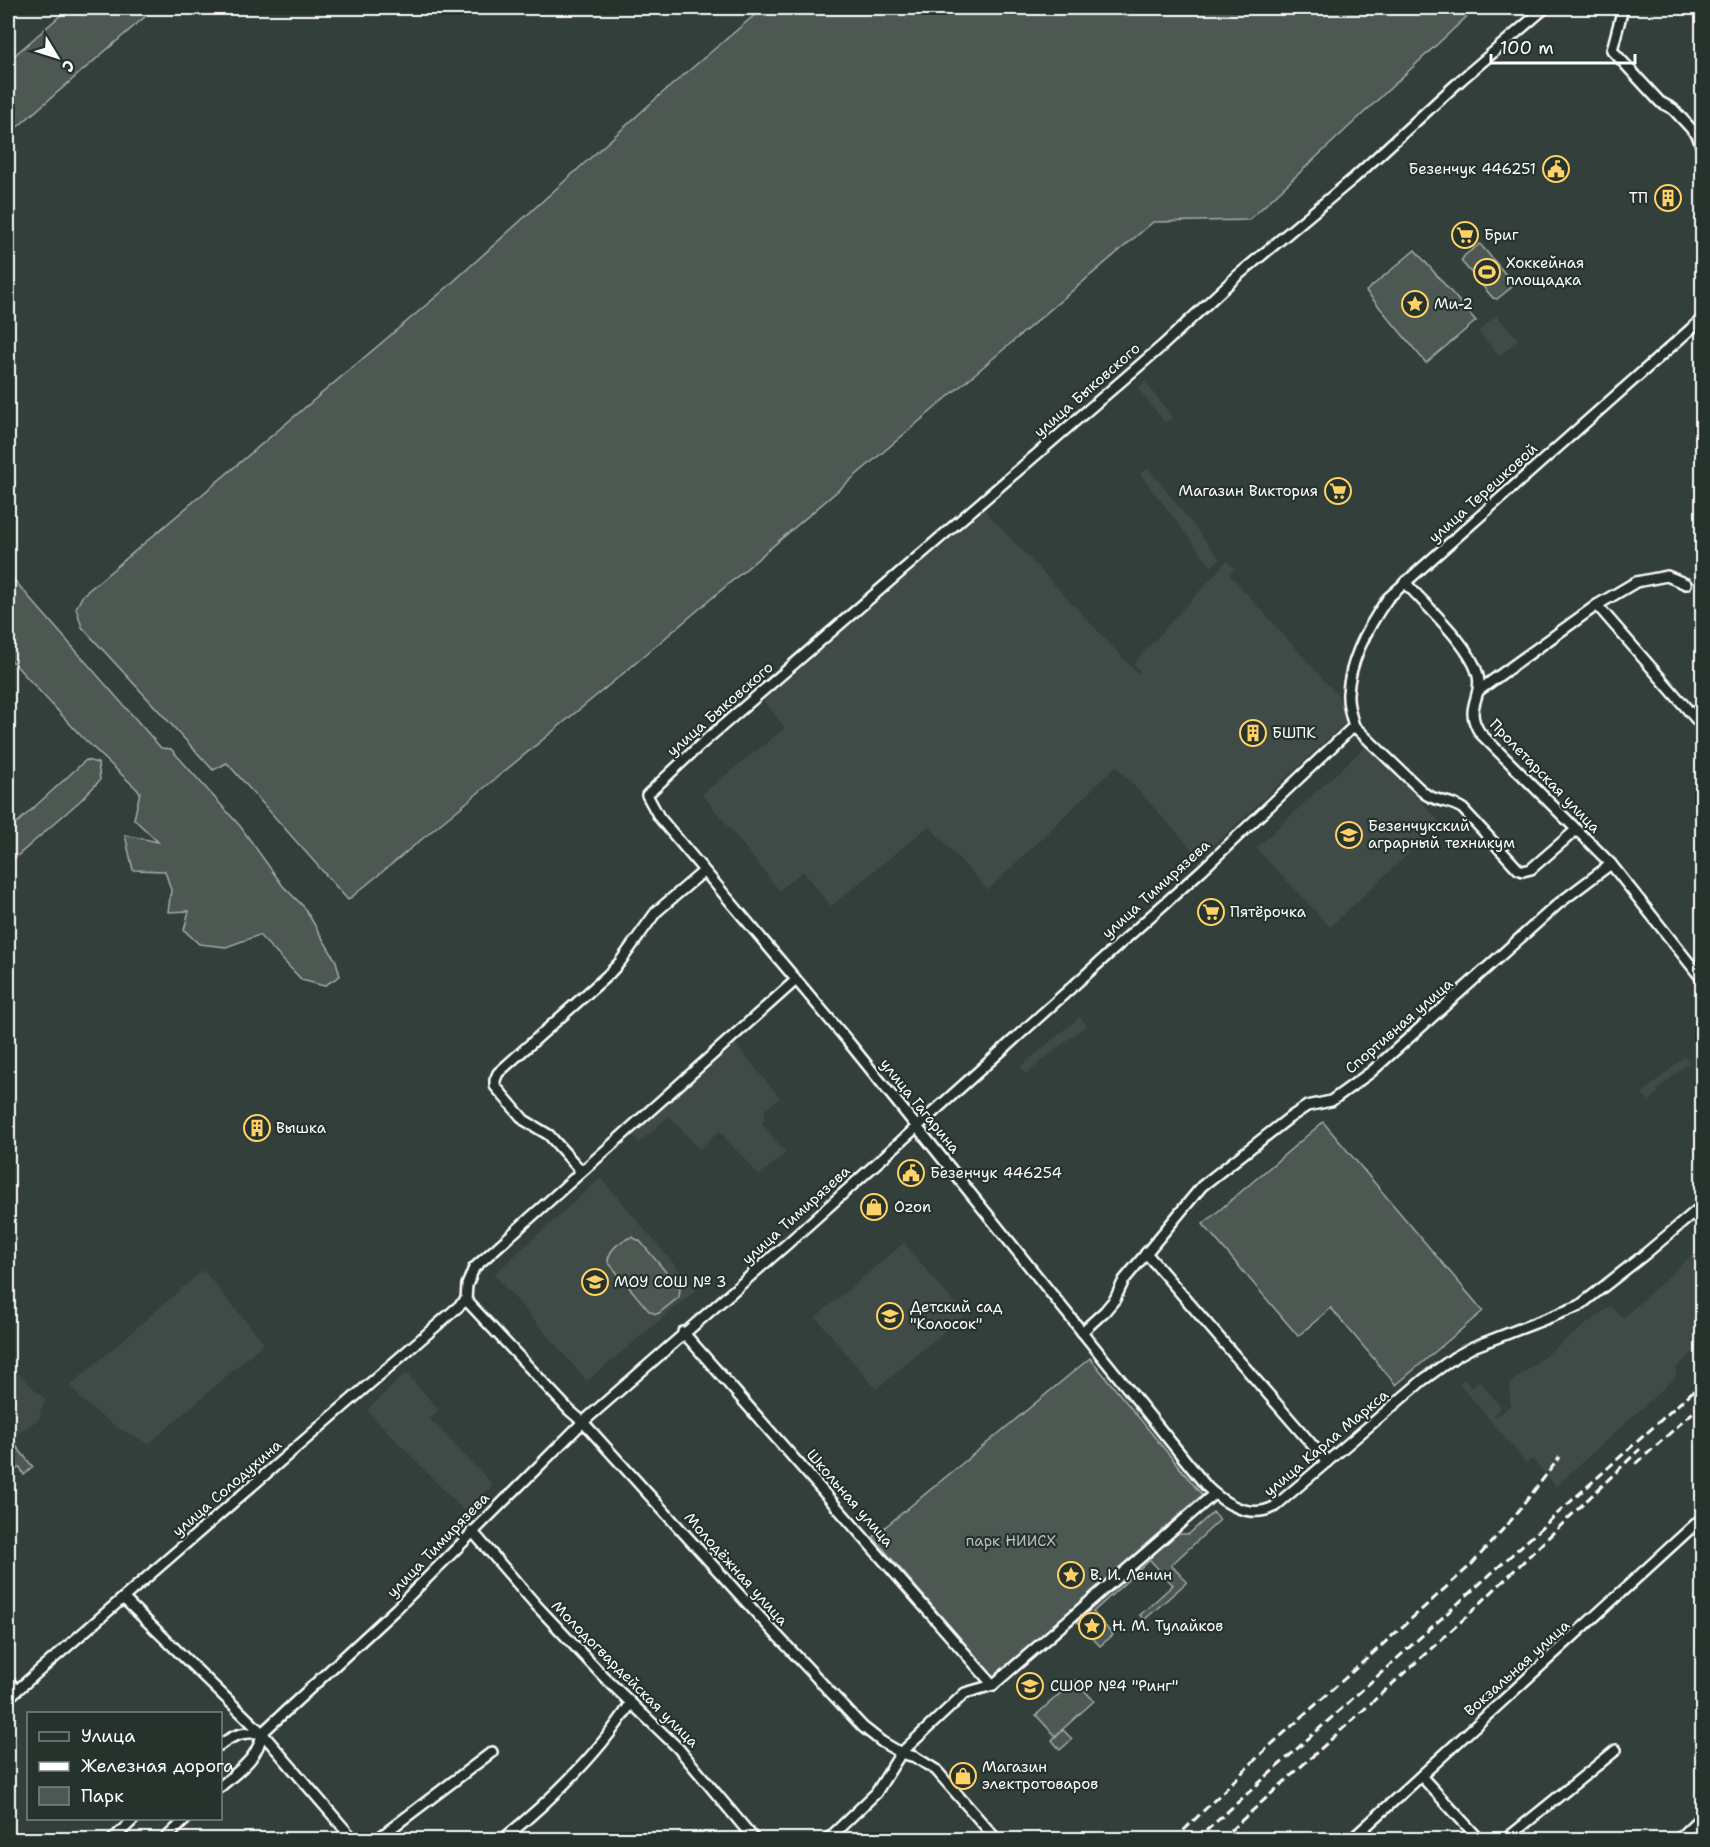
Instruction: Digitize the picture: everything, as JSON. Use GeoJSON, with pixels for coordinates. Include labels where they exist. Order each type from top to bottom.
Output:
{"type":"FeatureCollection","features":[{"type":"Feature","properties":{"kind":"street","name":"улица Быковского"},"geometry":{"type":"LineString","coordinates":[[647,795],[699,746],[1162,346],[1238,276],[1354,178],[1545,8]]}},
{"type":"Feature","properties":{"kind":"street"},"geometry":{"type":"LineString","coordinates":[[1623,8],[1612,50],[1660,102],[1673,109],[1697,135],[1702,148]]}},
{"type":"Feature","properties":{"kind":"street","name":"улица Терешковой"},"geometry":{"type":"LineString","coordinates":[[1354,726],[1348,693],[1355,661],[1366,634],[1388,598],[1702,319]]}},
{"type":"Feature","properties":{"kind":"street"},"geometry":{"type":"LineString","coordinates":[[1478,691],[1597,605],[1636,582],[1667,576],[1686,584]]}},
{"type":"Feature","properties":{"kind":"street","name":"Пролетарская улица"},"geometry":{"type":"LineString","coordinates":[[1405,582],[1469,655],[1479,676],[1473,710],[1474,720],[1480,733],[1611,864],[1702,979]]}},
{"type":"Feature","properties":{"kind":"street"},"geometry":{"type":"LineString","coordinates":[[1597,605],[1702,726]]}},
{"type":"Feature","properties":{"kind":"street"},"geometry":{"type":"LineString","coordinates":[[1354,726],[1428,797],[1454,804],[1463,809],[1518,869],[1523,871],[1531,869],[1576,830]]}},
{"type":"Feature","properties":{"kind":"street","name":"улица Тимирязева"},"geometry":{"type":"LineString","coordinates":[[222,1785],[255,1755],[260,1746],[262,1733],[397,1608],[583,1422],[683,1332],[787,1244],[1203,869],[1354,726]]}},
{"type":"Feature","properties":{"kind":"street","name":"улица Гагарина"},"geometry":{"type":"LineString","coordinates":[[647,795],[659,817],[917,1126],[1214,1494]]}},
{"type":"Feature","properties":{"kind":"street","name":"Спортивная улица"},"geometry":{"type":"LineString","coordinates":[[1082,1332],[1115,1299],[1124,1280],[1202,1186],[1288,1118],[1307,1106],[1331,1101],[1371,1072],[1558,904],[1611,864]]}},
{"type":"Feature","properties":{"kind":"street"},"geometry":{"type":"LineString","coordinates":[[581,1171],[549,1135],[524,1120],[495,1086],[495,1080],[498,1073],[609,974],[656,912],[704,871]]}},
{"type":"Feature","properties":{"kind":"street"},"geometry":{"type":"LineString","coordinates":[[466,1300],[467,1285],[474,1268],[796,980]]}},
{"type":"Feature","properties":{"kind":"street","name":"улица Карла Маркса"},"geometry":{"type":"LineString","coordinates":[[1214,1494],[1224,1502],[1255,1512],[1268,1510],[1280,1504],[1422,1380],[1473,1347],[1579,1306],[1644,1256],[1702,1206]]}},
{"type":"Feature","properties":{"kind":"street"},"geometry":{"type":"LineString","coordinates":[[1146,1253],[1327,1462]]}},
{"type":"Feature","properties":{"kind":"street","name":"Молодёжная улица"},"geometry":{"type":"LineString","coordinates":[[466,1300],[568,1410],[583,1422],[758,1616],[863,1727],[882,1742],[901,1753],[915,1757],[936,1770],[997,1839]]}},
{"type":"Feature","properties":{"kind":"street","name":"улица Солодухина"},"geometry":{"type":"LineString","coordinates":[[8,1698],[466,1300]]}},
{"type":"Feature","properties":{"kind":"street","name":"Школьная улица"},"geometry":{"type":"LineString","coordinates":[[683,1332],[993,1685]]}},
{"type":"Feature","properties":{"kind":"street"},"geometry":{"type":"LineString","coordinates":[[827,1839],[876,1793],[901,1753],[965,1693],[993,1685],[1214,1494]]}},
{"type":"Feature","properties":{"kind":"street","name":"Вокзальная улица"},"geometry":{"type":"LineString","coordinates":[[1351,1839],[1702,1518]]}},
{"type":"Feature","properties":{"kind":"street","name":"Молодогвардейская улица"},"geometry":{"type":"LineString","coordinates":[[472,1531],[537,1606],[678,1748],[755,1839]]}},
{"type":"Feature","properties":{"kind":"street"},"geometry":{"type":"LineString","coordinates":[[123,1598],[262,1733],[354,1839]]}},
{"type":"Feature","properties":{"kind":"street"},"geometry":{"type":"LineString","coordinates":[[8,1680],[16,1690]]}},
{"type":"Feature","properties":{"kind":"street"},"geometry":{"type":"LineString","coordinates":[[502,1839],[578,1770],[618,1724],[631,1703]]}},
{"type":"Feature","properties":{"kind":"street"},"geometry":{"type":"LineString","coordinates":[[222,1744],[232,1736],[246,1732],[262,1733]]}},
{"type":"Feature","properties":{"kind":"street"},"geometry":{"type":"LineString","coordinates":[[1505,1839],[1616,1750]]}},
{"type":"Feature","properties":{"kind":"street"},"geometry":{"type":"LineString","coordinates":[[376,1839],[492,1752]]}},
{"type":"Feature","properties":{"kind":"street"},"geometry":{"type":"LineString","coordinates":[[1421,1776],[1480,1839]]}},
{"type":"Feature","properties":{"kind":"street"},"geometry":{"type":"LineString","coordinates":[[1677,1839],[1702,1816]]}},
{"type":"Feature","properties":{"kind":"street"},"geometry":{"type":"LineString","coordinates":[[112,1839],[133,1820]]}},
{"type":"Feature","properties":{"kind":"street"},"geometry":{"type":"LineString","coordinates":[[164,1839],[184,1820]]}},
{"type":"Feature","properties":{"kind":"shaded area"},"geometry":{"type":"Polygon","coordinates":[[[1496,315],[1518,339],[1500,356],[1478,332],[1496,315]]]}},
{"type":"Feature","properties":{"kind":"shaded area"},"geometry":{"type":"Polygon","coordinates":[[[1145,382],[1172,417],[1165,423],[1138,388],[1145,382]]]}},
{"type":"Feature","properties":{"kind":"shaded area"},"geometry":{"type":"Polygon","coordinates":[[[1148,468],[1220,559],[1211,566],[1140,474],[1148,468]]]}},
{"type":"Feature","properties":{"kind":"shaded area"},"geometry":{"type":"Polygon","coordinates":[[[984,510],[1138,674],[1140,671],[1133,664],[1227,561],[1234,568],[1229,574],[1339,697],[1346,722],[1200,858],[1116,766],[988,890],[929,826],[831,906],[803,871],[779,890],[702,794],[785,728],[763,700],[984,510]]]}},
{"type":"Feature","properties":{"kind":"shaded area","name":"Безенчукский аграрный техникум"},"geometry":{"type":"Polygon","coordinates":[[[1368,744],[1441,823],[1330,927],[1256,848],[1368,744]]]}},
{"type":"Feature","properties":{"kind":"shaded area"},"geometry":{"type":"Polygon","coordinates":[[[1080,1017],[1086,1025],[1026,1074],[1020,1067],[1080,1017]]]}},
{"type":"Feature","properties":{"kind":"shaded area"},"geometry":{"type":"Polygon","coordinates":[[[734,1042],[780,1098],[766,1109],[762,1124],[786,1153],[759,1175],[719,1131],[699,1149],[669,1116],[639,1143],[633,1135],[658,1112],[655,1109],[734,1042]]]}},
{"type":"Feature","properties":{"kind":"shaded area"},"geometry":{"type":"Polygon","coordinates":[[[1684,1057],[1689,1062],[1657,1090],[1659,1092],[1649,1101],[1642,1094],[1684,1057]]]}},
{"type":"Feature","properties":{"kind":"shaded area","name":"МОУ СОШ № 3"},"geometry":{"type":"Polygon","coordinates":[[[601,1178],[696,1290],[587,1381],[494,1274],[601,1178]]]}},
{"type":"Feature","properties":{"kind":"shaded area","name":"Детский сад \"Колосок\""},"geometry":{"type":"Polygon","coordinates":[[[904,1243],[964,1315],[876,1389],[816,1317],[904,1243]]]}},
{"type":"Feature","properties":{"kind":"shaded area"},"geometry":{"type":"Polygon","coordinates":[[[1702,1246],[1702,1344],[1677,1367],[1675,1378],[1556,1486],[1532,1459],[1526,1463],[1459,1383],[1464,1379],[1471,1388],[1479,1381],[1501,1407],[1494,1414],[1496,1417],[1510,1406],[1510,1383],[1610,1306],[1623,1318],[1702,1246]]]}},
{"type":"Feature","properties":{"kind":"shaded area"},"geometry":{"type":"Polygon","coordinates":[[[203,1270],[264,1343],[149,1444],[120,1429],[100,1415],[70,1386],[203,1270]]]}},
{"type":"Feature","properties":{"kind":"shaded area"},"geometry":{"type":"Polygon","coordinates":[[[8,1364],[46,1400],[40,1411],[40,1418],[12,1438],[8,1432],[8,1364]]]}},
{"type":"Feature","properties":{"kind":"shaded area"},"geometry":{"type":"Polygon","coordinates":[[[406,1373],[439,1410],[430,1419],[493,1485],[464,1511],[367,1410],[406,1373]]]}},
{"type":"Feature","properties":{"kind":"green space"},"geometry":{"type":"Polygon","coordinates":[[[69,8],[155,8],[8,135],[8,61],[69,8]]]}},
{"type":"Feature","properties":{"kind":"green space"},"geometry":{"type":"Polygon","coordinates":[[[763,8],[1476,8],[1249,220],[1153,222],[631,667],[348,900],[227,763],[213,770],[82,627],[76,608],[83,595],[444,290],[660,95],[763,8]]]}},
{"type":"Feature","properties":{"kind":"green space","name":"Хоккейная площадка"},"geometry":{"type":"Polygon","coordinates":[[[1480,244],[1513,283],[1512,287],[1497,299],[1493,298],[1461,261],[1465,255],[1480,244]]]}},
{"type":"Feature","properties":{"kind":"green space"},"geometry":{"type":"Polygon","coordinates":[[[1415,250],[1476,321],[1426,363],[1366,291],[1415,250]]]}},
{"type":"Feature","properties":{"kind":"green space"},"geometry":{"type":"Polygon","coordinates":[[[8,573],[161,748],[171,749],[240,826],[283,886],[304,907],[336,961],[340,976],[324,986],[302,980],[259,935],[226,947],[199,944],[184,930],[189,911],[168,912],[171,890],[165,871],[133,870],[125,835],[158,842],[134,819],[140,792],[82,737],[8,657],[8,573]]]}},
{"type":"Feature","properties":{"kind":"green space"},"geometry":{"type":"Polygon","coordinates":[[[86,760],[98,763],[100,780],[81,800],[8,864],[8,831],[86,760]]]}},
{"type":"Feature","properties":{"kind":"green space"},"geometry":{"type":"Polygon","coordinates":[[[1323,1122],[1483,1311],[1396,1385],[1331,1308],[1298,1336],[1203,1224],[1323,1122]]]}},
{"type":"Feature","properties":{"kind":"green space"},"geometry":{"type":"Polygon","coordinates":[[[632,1237],[640,1241],[680,1289],[679,1297],[656,1314],[649,1311],[608,1262],[610,1253],[616,1246],[632,1237]]]}},
{"type":"Feature","properties":{"kind":"green space","name":"парк НИИСХ"},"geometry":{"type":"Polygon","coordinates":[[[1090,1358],[1202,1495],[994,1677],[873,1537],[1090,1358]]]}},
{"type":"Feature","properties":{"kind":"green space"},"geometry":{"type":"Polygon","coordinates":[[[8,1436],[33,1467],[24,1475],[20,1467],[8,1474],[8,1436]]]}},
{"type":"Feature","properties":{"kind":"green space"},"geometry":{"type":"Polygon","coordinates":[[[1213,1512],[1220,1520],[1171,1565],[1187,1582],[1144,1620],[1140,1615],[1173,1585],[1150,1560],[1093,1612],[1113,1635],[1100,1646],[1077,1621],[1081,1618],[1092,1629],[1096,1626],[1085,1614],[1174,1534],[1189,1534],[1213,1512]]]}},
{"type":"Feature","properties":{"kind":"green space"},"geometry":{"type":"Polygon","coordinates":[[[1075,1680],[1094,1701],[1055,1736],[1036,1715],[1075,1680]]]}},
{"type":"Feature","properties":{"kind":"green space"},"geometry":{"type":"Polygon","coordinates":[[[1063,1730],[1072,1739],[1060,1750],[1052,1740],[1063,1730]]]}},
{"type":"Feature","properties":{"kind":"railway"},"geometry":{"type":"LineString","coordinates":[[1196,1840],[1702,1383]]}},
{"type":"Feature","properties":{"kind":"railway"},"geometry":{"type":"LineString","coordinates":[[1636,1464],[1702,1404]]}},
{"type":"Feature","properties":{"kind":"railway"},"geometry":{"type":"LineString","coordinates":[[1220,1840],[1466,1617],[1640,1449]]}},
{"type":"Feature","properties":{"kind":"railway"},"geometry":{"type":"LineString","coordinates":[[1174,1840],[1263,1752],[1471,1565],[1513,1518],[1560,1457]]}},
{"type":"Feature","properties":{"kind":"place","name":"Безенчук 446251"},"geometry":{"type":"Point","coordinates":[1556,169]}},
{"type":"Feature","properties":{"kind":"place","name":"ТП"},"geometry":{"type":"Point","coordinates":[1668,198]}},
{"type":"Feature","properties":{"kind":"place","name":"Бриг"},"geometry":{"type":"Point","coordinates":[1465,235]}},
{"type":"Feature","properties":{"kind":"place","name":"Хоккейная площадка"},"geometry":{"type":"Point","coordinates":[1487,272]}},
{"type":"Feature","properties":{"kind":"place","name":"Ми-2"},"geometry":{"type":"Point","coordinates":[1415,304]}},
{"type":"Feature","properties":{"kind":"place","name":"Магазин Виктория"},"geometry":{"type":"Point","coordinates":[1338,491]}},
{"type":"Feature","properties":{"kind":"place","name":"БШПК"},"geometry":{"type":"Point","coordinates":[1253,733]}},
{"type":"Feature","properties":{"kind":"place","name":"Безенчукский аграрный техникум"},"geometry":{"type":"Point","coordinates":[1349,835]}},
{"type":"Feature","properties":{"kind":"place","name":"Пятёрочка"},"geometry":{"type":"Point","coordinates":[1211,912]}},
{"type":"Feature","properties":{"kind":"place","name":"Вышка"},"geometry":{"type":"Point","coordinates":[257,1128]}},
{"type":"Feature","properties":{"kind":"place","name":"Безенчук 446254"},"geometry":{"type":"Point","coordinates":[911,1173]}},
{"type":"Feature","properties":{"kind":"place","name":"Ozon"},"geometry":{"type":"Point","coordinates":[874,1207]}},
{"type":"Feature","properties":{"kind":"place","name":"МОУ СОШ № 3"},"geometry":{"type":"Point","coordinates":[595,1282]}},
{"type":"Feature","properties":{"kind":"place","name":"Детский сад \"Колосок\""},"geometry":{"type":"Point","coordinates":[890,1316]}},
{"type":"Feature","properties":{"kind":"place","name":"В. И. Ленин"},"geometry":{"type":"Point","coordinates":[1071,1575]}},
{"type":"Feature","properties":{"kind":"place","name":"Н. М. Тулайков"},"geometry":{"type":"Point","coordinates":[1092,1626]}},
{"type":"Feature","properties":{"kind":"place","name":"СШОР №4 \"Ринг\""},"geometry":{"type":"Point","coordinates":[1030,1686]}},
{"type":"Feature","properties":{"kind":"place","name":"Магазин электротоваров"},"geometry":{"type":"Point","coordinates":[963,1776]}}]}
